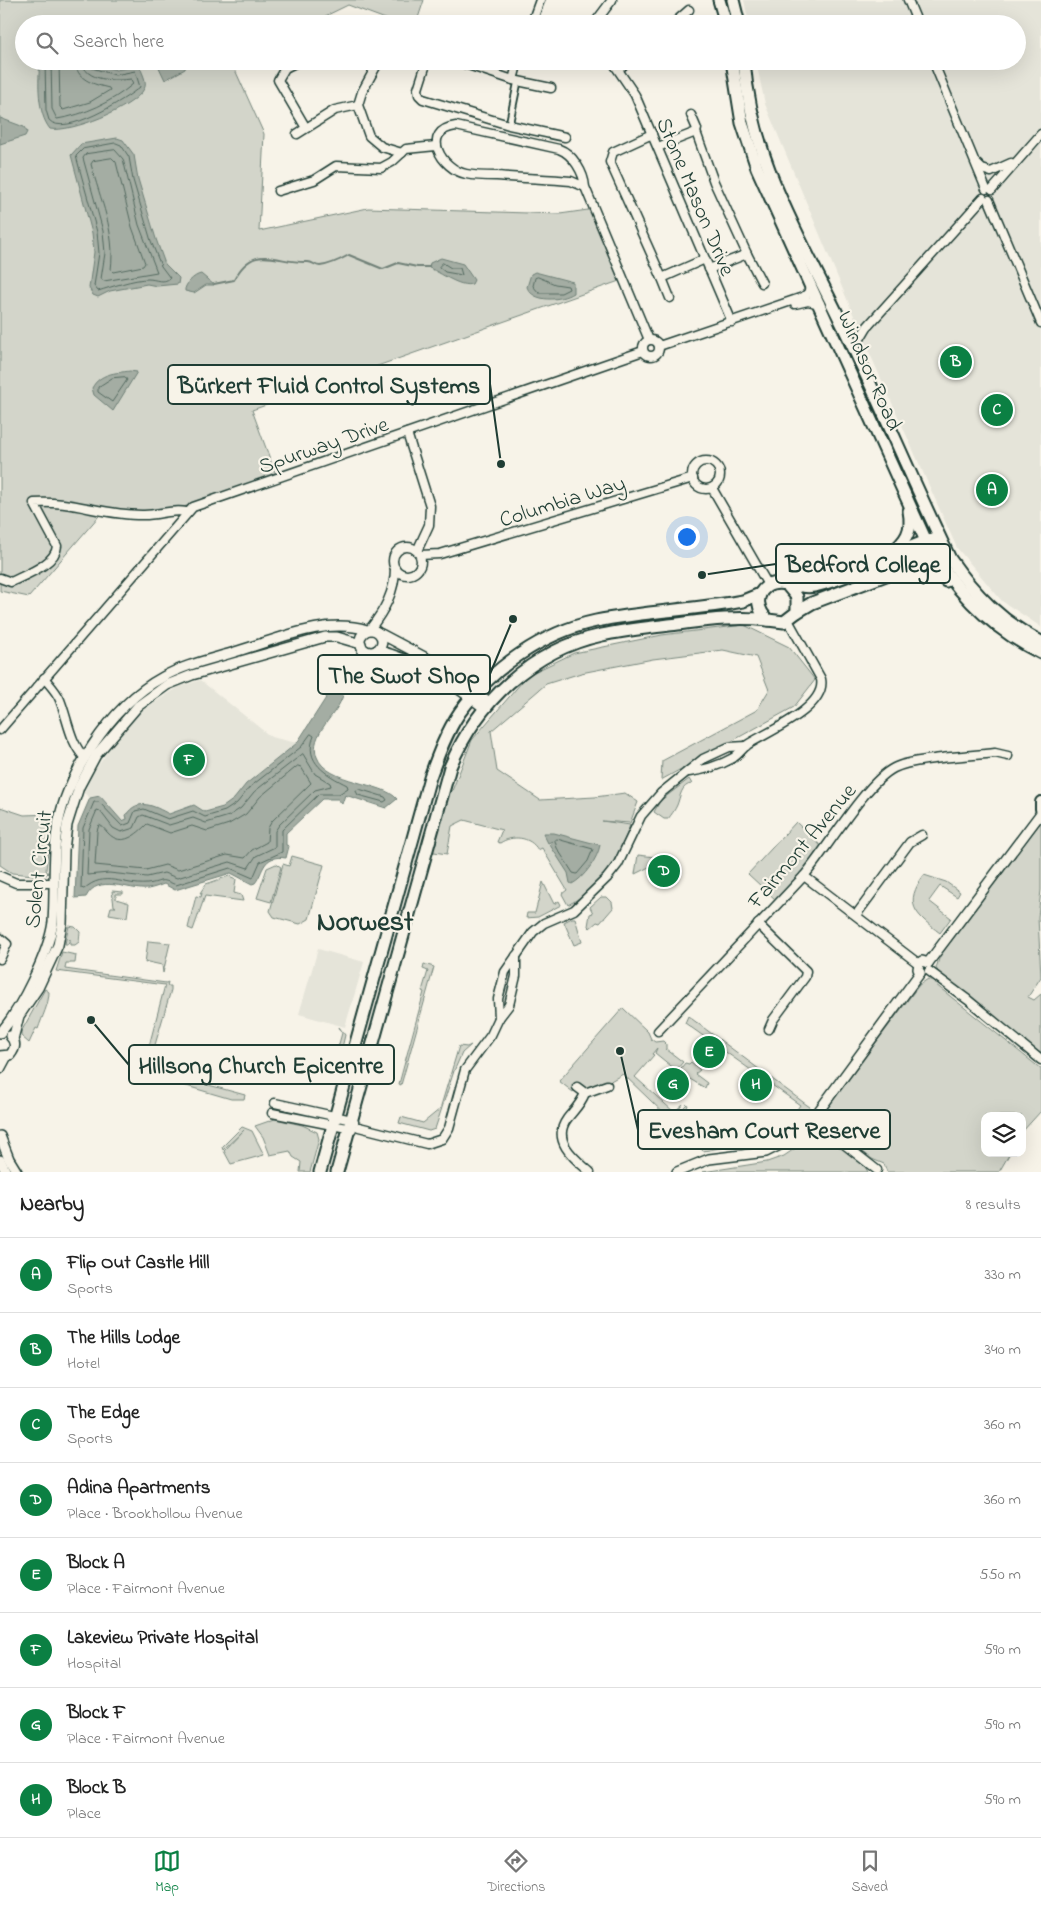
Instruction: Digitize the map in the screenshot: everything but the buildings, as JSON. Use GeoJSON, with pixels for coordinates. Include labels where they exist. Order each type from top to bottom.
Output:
{"type":"FeatureCollection","features":[{"type":"Feature","properties":{"kind":"main road"},"geometry":{"type":"LineString","coordinates":[[719,0],[723,15]]}},
{"type":"Feature","properties":{"kind":"main road"},"geometry":{"type":"LineString","coordinates":[[733,0],[737,15]]}},
{"type":"Feature","properties":{"kind":"main road","name":"Windsor Road"},"geometry":{"type":"LineString","coordinates":[[733,70],[742,123],[749,147],[929,546],[946,575],[992,623],[1041,653]]}},
{"type":"Feature","properties":{"kind":"main road","name":"Windsor Road"},"geometry":{"type":"LineString","coordinates":[[745,70],[752,121],[763,154],[795,230],[846,331],[940,539],[961,575],[985,603],[1010,624],[1041,642]]}},
{"type":"Feature","properties":{"kind":"main road"},"geometry":{"type":"LineString","coordinates":[[880,562],[899,546],[909,533],[911,519],[904,493]]}},
{"type":"Feature","properties":{"kind":"main road"},"geometry":{"type":"LineString","coordinates":[[886,575],[940,539]]}},
{"type":"Feature","properties":{"kind":"main road"},"geometry":{"type":"LineString","coordinates":[[320,1172],[430,777],[454,723],[474,695],[524,652],[574,627],[623,616],[743,601],[760,594],[768,585],[781,583],[804,588],[827,583],[880,562],[929,546]]}},
{"type":"Feature","properties":{"kind":"main road"},"geometry":{"type":"LineString","coordinates":[[337,1172],[353,1126],[450,767],[463,740],[486,705],[530,666],[556,651],[588,639],[627,630],[730,618],[779,622],[788,620],[796,612],[812,603],[910,567],[926,567],[936,572],[966,597]]}},
{"type":"Feature","properties":{"kind":"main road"},"geometry":{"type":"LineString","coordinates":[[787,585],[797,597],[796,612]]}},
{"type":"Feature","properties":{"kind":"main road"},"geometry":{"type":"LineString","coordinates":[[760,594],[758,607],[768,620]]}},
{"type":"Feature","properties":{"kind":"main road"},"geometry":{"type":"LineString","coordinates":[[1041,802],[1041,809]]}},
{"type":"Feature","properties":{"kind":"street"},"geometry":{"type":"LineString","coordinates":[[537,15],[540,0]]}},
{"type":"Feature","properties":{"kind":"street"},"geometry":{"type":"LineString","coordinates":[[601,15],[612,0]]}},
{"type":"Feature","properties":{"kind":"street"},"geometry":{"type":"LineString","coordinates":[[908,0],[914,15]]}},
{"type":"Feature","properties":{"kind":"street"},"geometry":{"type":"LineString","coordinates":[[683,15],[689,10]]}},
{"type":"Feature","properties":{"kind":"street"},"geometry":{"type":"LineString","coordinates":[[284,70],[281,72],[278,80],[306,128]]}},
{"type":"Feature","properties":{"kind":"street"},"geometry":{"type":"LineString","coordinates":[[374,70],[362,92],[358,105],[369,136],[382,147],[402,153]]}},
{"type":"Feature","properties":{"kind":"street"},"geometry":{"type":"LineString","coordinates":[[424,70],[418,89],[418,95],[423,99],[509,125],[565,137]]}},
{"type":"Feature","properties":{"kind":"street"},"geometry":{"type":"LineString","coordinates":[[484,70],[551,88]]}},
{"type":"Feature","properties":{"kind":"street"},"geometry":{"type":"LineString","coordinates":[[509,125],[517,70]]}},
{"type":"Feature","properties":{"kind":"street","name":"Stone Mason Drive"},"geometry":{"type":"LineString","coordinates":[[620,70],[635,95],[732,322]]}},
{"type":"Feature","properties":{"kind":"street"},"geometry":{"type":"LineString","coordinates":[[937,70],[974,161],[989,189]]}},
{"type":"Feature","properties":{"kind":"street"},"geometry":{"type":"LineString","coordinates":[[297,134],[335,110],[358,105]]}},
{"type":"Feature","properties":{"kind":"street"},"geometry":{"type":"LineString","coordinates":[[691,115],[714,182],[762,283]]}},
{"type":"Feature","properties":{"kind":"street"},"geometry":{"type":"LineString","coordinates":[[584,187],[570,181],[464,174],[444,161],[437,152],[436,146],[444,130],[456,126],[559,149],[573,159],[649,340]]}},
{"type":"Feature","properties":{"kind":"street"},"geometry":{"type":"LineString","coordinates":[[658,147],[696,132]]}},
{"type":"Feature","properties":{"kind":"street"},"geometry":{"type":"LineString","coordinates":[[652,134],[613,152],[609,157],[670,298]]}},
{"type":"Feature","properties":{"kind":"street"},"geometry":{"type":"LineString","coordinates":[[1041,134],[989,189],[982,193],[1041,323]]}},
{"type":"Feature","properties":{"kind":"street"},"geometry":{"type":"LineString","coordinates":[[278,191],[314,180],[336,166],[376,168],[386,166],[412,147],[436,146]]}},
{"type":"Feature","properties":{"kind":"street"},"geometry":{"type":"LineString","coordinates":[[974,161],[982,169],[991,172],[1006,167],[1022,155]]}},
{"type":"Feature","properties":{"kind":"street"},"geometry":{"type":"LineString","coordinates":[[854,349],[867,327],[986,199]]}},
{"type":"Feature","properties":{"kind":"street"},"geometry":{"type":"LineString","coordinates":[[709,269],[747,254]]}},
{"type":"Feature","properties":{"kind":"street"},"geometry":{"type":"LineString","coordinates":[[662,278],[705,258]]}},
{"type":"Feature","properties":{"kind":"street"},"geometry":{"type":"LineString","coordinates":[[659,346],[760,313],[806,295],[811,285]]}},
{"type":"Feature","properties":{"kind":"street"},"geometry":{"type":"LineString","coordinates":[[760,313],[772,312],[808,301],[820,304]]}},
{"type":"Feature","properties":{"kind":"street"},"geometry":{"type":"LineString","coordinates":[[846,331],[854,333],[867,327]]}},
{"type":"Feature","properties":{"kind":"street"},"geometry":{"type":"LineString","coordinates":[[649,340],[654,340],[659,346],[657,354],[652,356],[646,355],[643,351],[644,343],[649,340]]}},
{"type":"Feature","properties":{"kind":"street","name":"Spurway Drive"},"geometry":{"type":"LineString","coordinates":[[0,730],[186,512],[193,507],[643,351]]}},
{"type":"Feature","properties":{"kind":"street"},"geometry":{"type":"LineString","coordinates":[[393,588],[417,571],[419,556],[429,525],[430,506],[407,433]]}},
{"type":"Feature","properties":{"kind":"street"},"geometry":{"type":"LineString","coordinates":[[705,462],[712,463],[718,468],[720,474],[719,482],[712,488],[700,488],[693,478],[697,465],[705,462]]}},
{"type":"Feature","properties":{"kind":"street","name":"Columbia Way"},"geometry":{"type":"LineString","coordinates":[[419,556],[440,554],[693,478]]}},
{"type":"Feature","properties":{"kind":"street"},"geometry":{"type":"LineString","coordinates":[[712,488],[768,585]]}},
{"type":"Feature","properties":{"kind":"street","name":"Spurway Drive"},"geometry":{"type":"LineString","coordinates":[[0,578],[11,582],[48,562],[57,552],[57,546],[34,503],[71,504],[107,514],[122,515],[148,515],[178,510],[186,512]]}},
{"type":"Feature","properties":{"kind":"street"},"geometry":{"type":"LineString","coordinates":[[374,632],[383,641],[361,669],[361,636],[374,632],[383,612],[393,588],[395,568],[393,560],[399,550],[408,547],[419,556]]}},
{"type":"Feature","properties":{"kind":"street"},"geometry":{"type":"LineString","coordinates":[[395,568],[401,574],[410,575]]}},
{"type":"Feature","properties":{"kind":"street"},"geometry":{"type":"LineString","coordinates":[[689,772],[708,769],[734,758],[746,746],[799,713],[813,702],[821,691],[822,686],[818,672],[788,620]]}},
{"type":"Feature","properties":{"kind":"street","name":"Solent Circuit"},"geometry":{"type":"LineString","coordinates":[[0,1034],[13,1015],[47,946],[53,921],[56,839],[61,809],[85,758],[112,722],[136,696],[170,673],[321,627],[345,626],[374,632],[440,665],[486,705]]}},
{"type":"Feature","properties":{"kind":"street","name":"Solent Circuit"},"geometry":{"type":"LineString","coordinates":[[3,1056],[14,1049],[13,1039],[19,1016],[43,980],[60,935],[64,848],[74,798],[88,767],[123,722],[138,706],[157,691],[192,674],[325,637],[337,637],[361,646]]}},
{"type":"Feature","properties":{"kind":"street"},"geometry":{"type":"LineString","coordinates":[[361,646],[366,650],[376,651]]}},
{"type":"Feature","properties":{"kind":"street","name":"Solent Circuit"},"geometry":{"type":"LineString","coordinates":[[376,651],[410,660],[474,695]]}},
{"type":"Feature","properties":{"kind":"street"},"geometry":{"type":"LineString","coordinates":[[44,678],[59,698],[78,751],[85,758]]}},
{"type":"Feature","properties":{"kind":"street"},"geometry":{"type":"LineString","coordinates":[[499,1018],[498,999],[505,972],[538,927],[574,910],[608,878],[618,864],[633,830],[649,805],[673,782],[689,772],[703,759],[729,746],[746,746]]}},
{"type":"Feature","properties":{"kind":"street","name":"Fairmont Avenue"},"geometry":{"type":"LineString","coordinates":[[658,1031],[804,876],[870,789],[895,768],[910,764],[995,753],[1008,756]]}},
{"type":"Feature","properties":{"kind":"street"},"geometry":{"type":"LineString","coordinates":[[677,1172],[700,1161],[760,1153],[777,1148],[792,1139],[812,1119],[1041,813]]}},
{"type":"Feature","properties":{"kind":"street"},"geometry":{"type":"LineString","coordinates":[[856,915],[910,842],[922,835]]}},
{"type":"Feature","properties":{"kind":"street"},"geometry":{"type":"LineString","coordinates":[[0,876],[16,883],[53,883]]}},
{"type":"Feature","properties":{"kind":"street"},"geometry":{"type":"LineString","coordinates":[[804,876],[968,1000],[1041,1060]]}},
{"type":"Feature","properties":{"kind":"street"},"geometry":{"type":"LineString","coordinates":[[758,924],[806,971],[805,977],[773,1020],[769,1029]]}},
{"type":"Feature","properties":{"kind":"street"},"geometry":{"type":"LineString","coordinates":[[0,938],[7,944],[0,959]]}},
{"type":"Feature","properties":{"kind":"street"},"geometry":{"type":"LineString","coordinates":[[275,1103],[334,1121],[427,1144],[442,1139],[449,1128],[465,1070],[491,1034],[509,1004],[516,976],[516,956]]}},
{"type":"Feature","properties":{"kind":"street"},"geometry":{"type":"LineString","coordinates":[[0,1034],[7,1034],[13,1039]]}},
{"type":"Feature","properties":{"kind":"street"},"geometry":{"type":"LineString","coordinates":[[0,1069],[3,1056]]}},
{"type":"Feature","properties":{"kind":"street"},"geometry":{"type":"LineString","coordinates":[[590,1172],[565,1147],[562,1136],[564,1124],[581,1103],[585,1093],[607,1085]]}},
{"type":"Feature","properties":{"kind":"street"},"geometry":{"type":"LineString","coordinates":[[577,1087],[585,1093]]}},
{"type":"Feature","properties":{"kind":"street"},"geometry":{"type":"LineString","coordinates":[[272,1113],[334,1121]]}},
{"type":"Feature","properties":{"kind":"street"},"geometry":{"type":"LineString","coordinates":[[812,1119],[877,1170]]}},
{"type":"Feature","properties":{"kind":"street"},"geometry":{"type":"LineString","coordinates":[[0,1136],[9,1159],[17,1172]]}},
{"type":"Feature","properties":{"kind":"street"},"geometry":{"type":"LineString","coordinates":[[0,1160],[6,1172]]}},
{"type":"Feature","properties":{"kind":"shaded area"},"geometry":{"type":"Polygon","coordinates":[[[0,0],[424,0],[419,15],[375,15],[348,5],[327,15],[15,15],[15,70],[235,70],[264,134],[259,231],[368,208],[560,214],[595,209],[625,279],[252,410],[277,478],[177,509],[146,514],[105,509],[29,597],[0,591],[0,0]]]}},
{"type":"Feature","properties":{"kind":"shaded area"},"geometry":{"type":"Polygon","coordinates":[[[744,0],[1041,0],[1041,627],[1002,601],[957,548],[870,354],[765,104],[758,70],[1026,70],[1026,15],[747,15],[744,0]]]}},
{"type":"Feature","properties":{"kind":"shaded area"},"geometry":{"type":"Polygon","coordinates":[[[744,625],[789,647],[815,680],[794,707],[661,780],[662,761],[757,710],[769,690],[756,657],[723,650],[653,659],[581,673],[546,684],[491,731],[497,771],[540,800],[595,797],[625,793],[638,802],[630,823],[602,821],[630,825],[614,860],[598,881],[579,898],[568,905],[562,894],[567,890],[542,848],[538,850],[535,845],[520,838],[497,842],[502,830],[464,820],[452,826],[447,854],[434,852],[431,845],[446,790],[452,791],[472,740],[528,675],[574,653],[662,635],[744,625]]]}},
{"type":"Feature","properties":{"kind":"shaded area"},"geometry":{"type":"Polygon","coordinates":[[[200,680],[271,737],[297,743],[246,784],[234,799],[223,807],[205,812],[194,805],[169,814],[157,808],[122,821],[100,796],[90,798],[84,793],[93,773],[111,747],[142,710],[179,687],[200,680]]]}},
{"type":"Feature","properties":{"kind":"shaded area"},"geometry":{"type":"Polygon","coordinates":[[[689,779],[692,784],[685,786],[676,807],[668,819],[664,819],[654,812],[660,801],[689,779]]]}},
{"type":"Feature","properties":{"kind":"shaded area"},"geometry":{"type":"Polygon","coordinates":[[[0,807],[24,815],[52,814],[46,870],[48,873],[45,876],[12,873],[0,865],[0,807]]]}},
{"type":"Feature","properties":{"kind":"shaded area"},"geometry":{"type":"Polygon","coordinates":[[[796,822],[823,848],[776,900],[748,874],[796,822]]]}},
{"type":"Feature","properties":{"kind":"shaded area"},"geometry":{"type":"Polygon","coordinates":[[[1041,822],[1041,890],[1038,917],[1041,977],[1028,997],[1034,1000],[1041,994],[1041,1055],[940,975],[936,968],[940,956],[1041,822]]]}},
{"type":"Feature","properties":{"kind":"shaded area"},"geometry":{"type":"Polygon","coordinates":[[[638,855],[655,857],[653,865],[635,874],[638,855]]]}},
{"type":"Feature","properties":{"kind":"shaded area"},"geometry":{"type":"Polygon","coordinates":[[[292,856],[324,865],[309,919],[300,924],[274,917],[270,911],[283,864],[289,866],[292,856]]]}},
{"type":"Feature","properties":{"kind":"shaded area"},"geometry":{"type":"Polygon","coordinates":[[[276,864],[281,867],[271,902],[257,898],[267,868],[276,864]]]}},
{"type":"Feature","properties":{"kind":"shaded area"},"geometry":{"type":"Polygon","coordinates":[[[924,875],[946,882],[960,892],[957,897],[940,886],[929,901],[951,918],[940,933],[918,914],[913,901],[914,894],[924,875]]]}},
{"type":"Feature","properties":{"kind":"shaded area"},"geometry":{"type":"Polygon","coordinates":[[[229,876],[236,879],[234,893],[241,895],[243,901],[205,896],[193,930],[188,928],[196,896],[201,897],[202,893],[200,893],[206,884],[229,876]]]}},
{"type":"Feature","properties":{"kind":"shaded area"},"geometry":{"type":"Polygon","coordinates":[[[543,882],[554,904],[559,901],[561,905],[538,917],[526,918],[527,913],[535,913],[543,882]]]}},
{"type":"Feature","properties":{"kind":"shaded area"},"geometry":{"type":"Polygon","coordinates":[[[112,891],[123,892],[123,894],[116,894],[116,899],[129,903],[127,917],[109,914],[111,907],[116,907],[114,906],[112,891]]]}},
{"type":"Feature","properties":{"kind":"shaded area"},"geometry":{"type":"Polygon","coordinates":[[[601,897],[607,897],[612,902],[613,908],[600,923],[597,922],[590,928],[588,926],[590,914],[593,913],[590,907],[601,897]]]}},
{"type":"Feature","properties":{"kind":"shaded area"},"geometry":{"type":"Polygon","coordinates":[[[575,918],[582,942],[574,945],[564,922],[575,918]]]}},
{"type":"Feature","properties":{"kind":"shaded area"},"geometry":{"type":"Polygon","coordinates":[[[69,926],[75,927],[80,932],[79,942],[75,945],[70,945],[70,939],[68,944],[65,944],[69,926]]]}},
{"type":"Feature","properties":{"kind":"shaded area"},"geometry":{"type":"Polygon","coordinates":[[[148,941],[170,943],[163,973],[162,965],[145,963],[148,941]]]}},
{"type":"Feature","properties":{"kind":"shaded area"},"geometry":{"type":"Polygon","coordinates":[[[318,949],[364,962],[345,1027],[299,1014],[318,949]]]}},
{"type":"Feature","properties":{"kind":"shaded area"},"geometry":{"type":"Polygon","coordinates":[[[62,952],[76,955],[75,963],[66,963],[65,969],[168,982],[167,986],[171,986],[171,990],[150,1062],[156,1064],[154,1070],[245,1095],[244,1099],[231,1099],[142,1073],[165,985],[56,971],[62,952]]]}},
{"type":"Feature","properties":{"kind":"shaded area"},"geometry":{"type":"Polygon","coordinates":[[[424,964],[434,967],[401,1085],[399,1084],[428,971],[423,969],[424,964]]]}},
{"type":"Feature","properties":{"kind":"shaded area"},"geometry":{"type":"Polygon","coordinates":[[[928,979],[935,982],[935,984],[1041,1069],[1041,1111],[1026,1128],[1026,1112],[981,1112],[981,1157],[1008,1157],[999,1172],[887,1172],[884,1164],[872,1159],[822,1119],[823,1114],[919,985],[928,979]]]}},
{"type":"Feature","properties":{"kind":"shaded area"},"geometry":{"type":"Polygon","coordinates":[[[45,989],[49,992],[47,1006],[38,1029],[36,1028],[29,1043],[21,1036],[21,1032],[45,989]]]}},
{"type":"Feature","properties":{"kind":"shaded area"},"geometry":{"type":"Polygon","coordinates":[[[623,1008],[648,1032],[651,1039],[655,1042],[663,1041],[666,1044],[666,1049],[683,1062],[676,1070],[655,1053],[657,1048],[652,1054],[654,1055],[635,1077],[674,1112],[683,1104],[677,1114],[687,1104],[688,1106],[679,1116],[698,1135],[708,1125],[728,1144],[733,1139],[733,1146],[703,1151],[623,1074],[607,1083],[585,1090],[578,1084],[573,1092],[559,1081],[623,1008]]]}},
{"type":"Feature","properties":{"kind":"shaded area"},"geometry":{"type":"Polygon","coordinates":[[[688,1016],[810,1107],[799,1120],[793,1115],[800,1105],[685,1023],[688,1016]]]}},
{"type":"Feature","properties":{"kind":"shaded area"},"geometry":{"type":"Polygon","coordinates":[[[339,1027],[345,1035],[341,1052],[338,1052],[336,1062],[325,1059],[319,1081],[292,1076],[299,1074],[318,1079],[323,1059],[299,1050],[324,1057],[327,1048],[337,1051],[342,1033],[339,1027]]]}},
{"type":"Feature","properties":{"kind":"shaded area"},"geometry":{"type":"Polygon","coordinates":[[[471,1045],[462,1053],[454,1071],[435,1129],[429,1131],[399,1123],[401,1117],[423,1123],[440,1109],[459,1046],[467,1047],[471,1045]]]}},
{"type":"Feature","properties":{"kind":"shaded area"},"geometry":{"type":"Polygon","coordinates":[[[691,1062],[700,1070],[695,1074],[707,1083],[705,1088],[678,1072],[685,1063],[689,1064],[691,1062]]]}},
{"type":"Feature","properties":{"kind":"shaded area"},"geometry":{"type":"Polygon","coordinates":[[[275,1119],[302,1125],[317,1132],[319,1139],[310,1172],[300,1172],[301,1162],[293,1157],[290,1151],[270,1155],[263,1137],[255,1126],[275,1119]]]}},
{"type":"Feature","properties":{"kind":"shaded area"},"geometry":{"type":"Polygon","coordinates":[[[242,1127],[252,1131],[264,1155],[231,1164],[224,1151],[244,1130],[223,1150],[222,1147],[242,1127]]]}},
{"type":"Feature","properties":{"kind":"shaded area"},"geometry":{"type":"Polygon","coordinates":[[[815,1128],[863,1163],[868,1172],[703,1172],[767,1162],[784,1156],[800,1145],[798,1142],[815,1128]]]}},
{"type":"Feature","properties":{"kind":"water"},"geometry":{"type":"Polygon","coordinates":[[[40,70],[141,70],[145,84],[144,89],[138,96],[115,111],[86,123],[59,129],[50,129],[46,122],[41,106],[40,70]]]}},
{"type":"Feature","properties":{"kind":"water"},"geometry":{"type":"Polygon","coordinates":[[[160,70],[183,70],[165,80],[160,70]]]}},
{"type":"Feature","properties":{"kind":"water"},"geometry":{"type":"Polygon","coordinates":[[[0,118],[24,127],[27,132],[25,136],[0,144],[0,118]]]}},
{"type":"Feature","properties":{"kind":"water"},"geometry":{"type":"Polygon","coordinates":[[[117,138],[123,140],[134,155],[138,179],[165,264],[179,278],[178,284],[157,286],[147,284],[110,291],[98,297],[93,295],[89,288],[94,252],[92,233],[71,155],[81,144],[117,138]]]}},
{"type":"Feature","properties":{"kind":"water"},"geometry":{"type":"Polygon","coordinates":[[[441,258],[463,264],[474,280],[472,284],[467,285],[456,282],[429,268],[430,263],[441,258]]]}},
{"type":"Feature","properties":{"kind":"water"},"geometry":{"type":"Polygon","coordinates":[[[535,272],[573,282],[573,293],[555,299],[535,296],[527,287],[531,274],[535,272]]]}},
{"type":"Feature","properties":{"kind":"water"},"geometry":{"type":"Polygon","coordinates":[[[201,274],[214,285],[206,285],[194,293],[185,291],[190,281],[195,276],[201,274]]]}},
{"type":"Feature","properties":{"kind":"water"},"geometry":{"type":"Polygon","coordinates":[[[137,372],[113,411],[94,395],[92,388],[99,379],[113,373],[137,372]]]}},
{"type":"Feature","properties":{"kind":"water"},"geometry":{"type":"Polygon","coordinates":[[[331,690],[339,691],[343,695],[317,740],[315,749],[317,757],[323,766],[332,773],[390,793],[397,799],[386,808],[345,795],[342,804],[338,799],[322,799],[286,833],[286,845],[289,846],[286,858],[278,857],[268,861],[258,879],[252,884],[231,873],[175,890],[164,884],[148,889],[140,889],[106,884],[91,890],[86,897],[75,898],[78,826],[90,798],[100,796],[122,821],[127,819],[126,815],[131,809],[141,805],[152,806],[169,814],[194,805],[205,812],[223,807],[234,799],[246,784],[297,743],[331,690]]]}},
{"type":"Feature","properties":{"kind":"water"},"geometry":{"type":"Polygon","coordinates":[[[543,833],[554,833],[600,845],[586,872],[577,881],[572,884],[570,883],[568,873],[550,845],[552,841],[548,843],[543,833]]]}},
{"type":"Feature","properties":{"kind":"waterway"},"geometry":{"type":"LineString","coordinates":[[214,284],[234,280],[242,268],[250,261],[267,257],[297,262],[310,262],[320,266],[327,265],[349,255],[383,269],[398,263],[417,267],[429,267]]}},
{"type":"Feature","properties":{"kind":"place","name":"The Hills Lodge"},"geometry":{"type":"Point","coordinates":[956,362]}},
{"type":"Feature","properties":{"kind":"place","name":"The Edge"},"geometry":{"type":"Point","coordinates":[997,410]}},
{"type":"Feature","properties":{"kind":"place","name":"Bürkert Fluid Control Systems"},"geometry":{"type":"Point","coordinates":[501,464]}},
{"type":"Feature","properties":{"kind":"place","name":"Flip Out Castle Hill"},"geometry":{"type":"Point","coordinates":[992,490]}},
{"type":"Feature","properties":{"kind":"place","name":"Bedford College"},"geometry":{"type":"Point","coordinates":[702,575]}},
{"type":"Feature","properties":{"kind":"place","name":"The Swot Shop"},"geometry":{"type":"Point","coordinates":[513,619]}},
{"type":"Feature","properties":{"kind":"place","name":"Lakeview Private Hospital"},"geometry":{"type":"Point","coordinates":[189,760]}},
{"type":"Feature","properties":{"kind":"place","name":"Adina Apartments"},"geometry":{"type":"Point","coordinates":[664,871]}},
{"type":"Feature","properties":{"kind":"place","name":"Hillsong Church Epicentre"},"geometry":{"type":"Point","coordinates":[91,1020]}},
{"type":"Feature","properties":{"kind":"place","name":"Evesham Court Reserve"},"geometry":{"type":"Point","coordinates":[620,1051]}},
{"type":"Feature","properties":{"kind":"place","name":"Block A"},"geometry":{"type":"Point","coordinates":[709,1052]}},
{"type":"Feature","properties":{"kind":"place","name":"Block F"},"geometry":{"type":"Point","coordinates":[673,1084]}},
{"type":"Feature","properties":{"kind":"place","name":"Block B"},"geometry":{"type":"Point","coordinates":[756,1085]}},
{"type":"Feature","properties":{"kind":"district","name":"Norwest"},"geometry":{"type":"Point","coordinates":[365,920]}}]}
